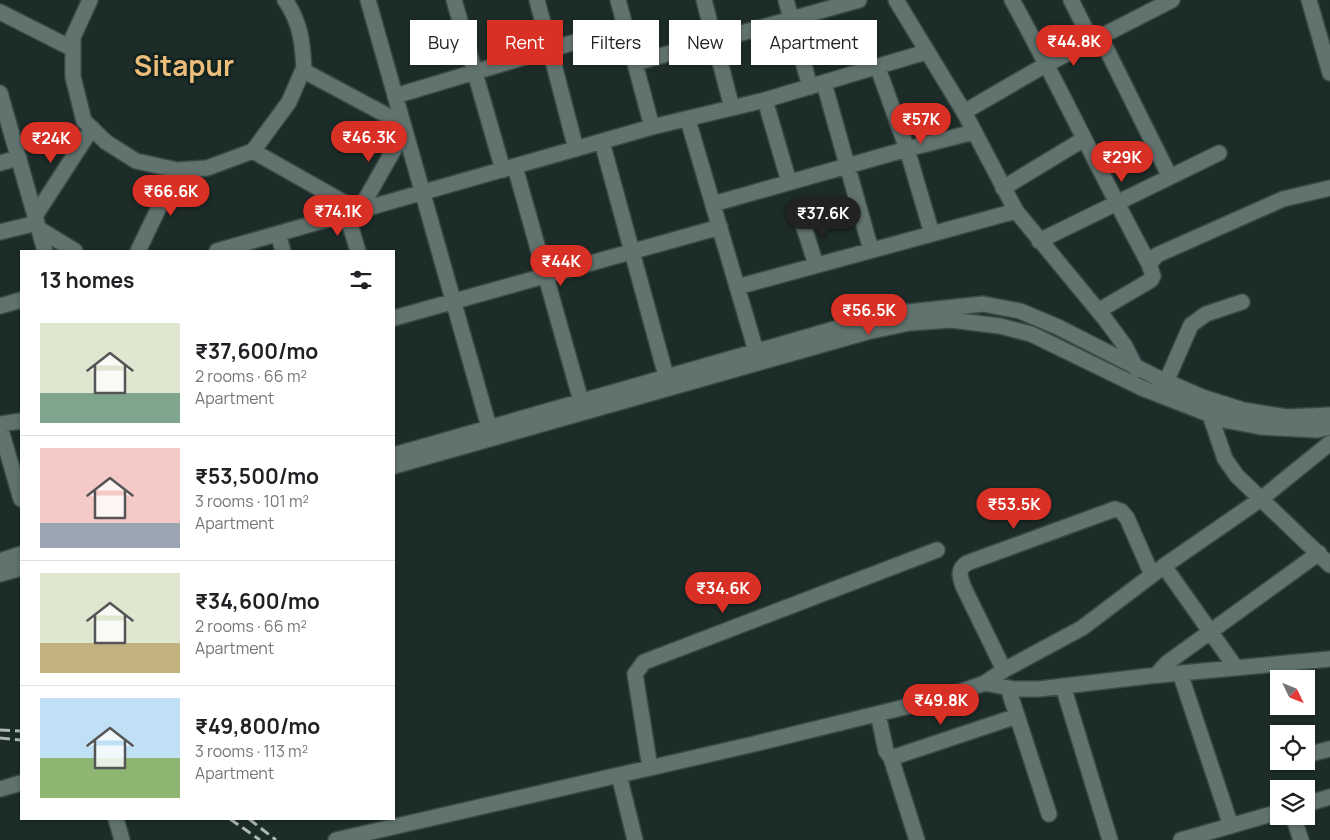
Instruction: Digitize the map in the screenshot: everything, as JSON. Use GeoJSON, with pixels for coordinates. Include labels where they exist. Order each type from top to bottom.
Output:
{"type":"FeatureCollection","features":[{"type":"Feature","properties":{"kind":"street"},"geometry":{"type":"LineString","coordinates":[[90,0],[73,37],[75,86],[84,121],[106,142],[136,161],[177,170],[207,168],[253,151],[289,102],[304,71],[302,39],[291,9],[284,0]]}},
{"type":"Feature","properties":{"kind":"street"},"geometry":{"type":"LineString","coordinates":[[368,0],[489,427]]}},
{"type":"Feature","properties":{"kind":"street"},"geometry":{"type":"LineString","coordinates":[[454,0],[475,72],[546,276],[581,401]]}},
{"type":"Feature","properties":{"kind":"street"},"geometry":{"type":"LineString","coordinates":[[537,0],[542,20]]}},
{"type":"Feature","properties":{"kind":"street"},"geometry":{"type":"LineString","coordinates":[[704,0],[710,20]]}},
{"type":"Feature","properties":{"kind":"street"},"geometry":{"type":"LineString","coordinates":[[786,0],[847,166],[871,250]]}},
{"type":"Feature","properties":{"kind":"street"},"geometry":{"type":"LineString","coordinates":[[741,33],[859,0]]}},
{"type":"Feature","properties":{"kind":"street"},"geometry":{"type":"LineString","coordinates":[[1012,0],[1047,64],[1153,273],[1151,280],[1098,311]]}},
{"type":"Feature","properties":{"kind":"street"},"geometry":{"type":"LineString","coordinates":[[1071,0],[1096,38],[1170,176]]}},
{"type":"Feature","properties":{"kind":"street"},"geometry":{"type":"LineString","coordinates":[[964,112],[1047,64],[1172,0]]}},
{"type":"Feature","properties":{"kind":"street"},"geometry":{"type":"LineString","coordinates":[[1308,0],[1330,73]]}},
{"type":"Feature","properties":{"kind":"street"},"geometry":{"type":"LineString","coordinates":[[621,1],[624,20]]}},
{"type":"Feature","properties":{"kind":"street"},"geometry":{"type":"LineString","coordinates":[[903,2],[926,52],[964,112],[1016,211],[1125,346],[1137,368],[1142,388]]}},
{"type":"Feature","properties":{"kind":"street"},"geometry":{"type":"LineString","coordinates":[[0,12],[73,49]]}},
{"type":"Feature","properties":{"kind":"street"},"geometry":{"type":"LineString","coordinates":[[221,250],[424,194],[652,127],[688,120],[764,100],[878,68],[926,52]]}},
{"type":"Feature","properties":{"kind":"street"},"geometry":{"type":"LineString","coordinates":[[395,96],[499,65]]}},
{"type":"Feature","properties":{"kind":"street"},"geometry":{"type":"LineString","coordinates":[[554,65],[576,149]]}},
{"type":"Feature","properties":{"kind":"street"},"geometry":{"type":"LineString","coordinates":[[636,65],[652,127]]}},
{"type":"Feature","properties":{"kind":"street"},"geometry":{"type":"LineString","coordinates":[[722,65],[732,108]]}},
{"type":"Feature","properties":{"kind":"street"},"geometry":{"type":"LineString","coordinates":[[878,68],[906,149],[932,234]]}},
{"type":"Feature","properties":{"kind":"street"},"geometry":{"type":"LineString","coordinates":[[304,71],[404,127]]}},
{"type":"Feature","properties":{"kind":"street"},"geometry":{"type":"LineString","coordinates":[[0,94],[45,250]]}},
{"type":"Feature","properties":{"kind":"street"},"geometry":{"type":"LineString","coordinates":[[764,100],[789,182]]}},
{"type":"Feature","properties":{"kind":"street"},"geometry":{"type":"LineString","coordinates":[[688,120],[756,351]]}},
{"type":"Feature","properties":{"kind":"street"},"geometry":{"type":"LineString","coordinates":[[358,250],[353,213],[404,127]]}},
{"type":"Feature","properties":{"kind":"street"},"geometry":{"type":"LineString","coordinates":[[0,232],[37,223],[92,128]]}},
{"type":"Feature","properties":{"kind":"street"},"geometry":{"type":"LineString","coordinates":[[713,204],[906,149],[974,132]]}},
{"type":"Feature","properties":{"kind":"street"},"geometry":{"type":"LineString","coordinates":[[1003,188],[1084,139]]}},
{"type":"Feature","properties":{"kind":"street"},"geometry":{"type":"LineString","coordinates":[[602,142],[666,376]]}},
{"type":"Feature","properties":{"kind":"street"},"geometry":{"type":"LineString","coordinates":[[253,151],[353,213]]}},
{"type":"Feature","properties":{"kind":"street"},"geometry":{"type":"LineString","coordinates":[[1039,241],[1219,153]]}},
{"type":"Feature","properties":{"kind":"street"},"geometry":{"type":"LineString","coordinates":[[0,163],[19,158]]}},
{"type":"Feature","properties":{"kind":"street"},"geometry":{"type":"LineString","coordinates":[[138,250],[177,170]]}},
{"type":"Feature","properties":{"kind":"street"},"geometry":{"type":"LineString","coordinates":[[1149,264],[1157,255],[1283,199],[1330,188]]}},
{"type":"Feature","properties":{"kind":"street"},"geometry":{"type":"LineString","coordinates":[[737,287],[1016,211]]}},
{"type":"Feature","properties":{"kind":"street"},"geometry":{"type":"LineString","coordinates":[[802,221],[816,266]]}},
{"type":"Feature","properties":{"kind":"street"},"geometry":{"type":"LineString","coordinates":[[37,223],[74,250]]}},
{"type":"Feature","properties":{"kind":"street"},"geometry":{"type":"LineString","coordinates":[[395,318],[720,227]]}},
{"type":"Feature","properties":{"kind":"street"},"geometry":{"type":"LineString","coordinates":[[278,234],[282,250]]}},
{"type":"Feature","properties":{"kind":"street"},"geometry":{"type":"LineString","coordinates":[[0,306],[20,300]]}},
{"type":"Feature","properties":{"kind":"street"},"geometry":{"type":"LineString","coordinates":[[1164,388],[1191,325],[1206,314],[1242,302]]}},
{"type":"Feature","properties":{"kind":"street"},"geometry":{"type":"LineString","coordinates":[[395,455],[666,376],[899,313],[983,304],[1020,311],[1043,321],[1137,368],[1164,388],[1210,407],[1287,417],[1330,415]]}},
{"type":"Feature","properties":{"kind":"street"},"geometry":{"type":"LineString","coordinates":[[395,455],[867,332],[909,323],[951,320],[1000,326],[1030,334],[1142,388],[1164,388]]}},
{"type":"Feature","properties":{"kind":"street"},"geometry":{"type":"LineString","coordinates":[[1210,407],[1224,420],[1261,427],[1317,430],[1330,427]]}},
{"type":"Feature","properties":{"kind":"street"},"geometry":{"type":"LineString","coordinates":[[1210,407],[1225,459],[1237,476],[1330,565]]}},
{"type":"Feature","properties":{"kind":"street"},"geometry":{"type":"LineString","coordinates":[[20,420],[0,426],[20,496]]}},
{"type":"Feature","properties":{"kind":"street"},"geometry":{"type":"LineString","coordinates":[[336,840],[619,776],[878,714],[942,698],[985,683],[1004,670],[1082,628],[1158,571],[1261,499],[1327,448]]}},
{"type":"Feature","properties":{"kind":"street"},"geometry":{"type":"LineString","coordinates":[[1004,670],[963,586],[959,573],[961,567],[967,563],[1115,509],[1121,511],[1158,571],[1211,632],[1236,668]]}},
{"type":"Feature","properties":{"kind":"street"},"geometry":{"type":"LineString","coordinates":[[650,768],[635,674],[644,662],[937,550]]}},
{"type":"Feature","properties":{"kind":"street"},"geometry":{"type":"LineString","coordinates":[[1156,675],[1167,663],[1319,553]]}},
{"type":"Feature","properties":{"kind":"street"},"geometry":{"type":"LineString","coordinates":[[0,560],[20,554]]}},
{"type":"Feature","properties":{"kind":"street"},"geometry":{"type":"LineString","coordinates":[[0,574],[20,568]]}},
{"type":"Feature","properties":{"kind":"street"},"geometry":{"type":"LineString","coordinates":[[985,683],[1008,688],[1039,689],[1156,675],[1330,659]]}},
{"type":"Feature","properties":{"kind":"street"},"geometry":{"type":"LineString","coordinates":[[1180,673],[1231,826]]}},
{"type":"Feature","properties":{"kind":"street"},"geometry":{"type":"LineString","coordinates":[[1063,686],[1110,840]]}},
{"type":"Feature","properties":{"kind":"street"},"geometry":{"type":"LineString","coordinates":[[1008,688],[1049,814]]}},
{"type":"Feature","properties":{"kind":"street"},"geometry":{"type":"LineString","coordinates":[[878,714],[886,751],[892,758],[917,840]]}},
{"type":"Feature","properties":{"kind":"street"},"geometry":{"type":"LineString","coordinates":[[892,758],[1017,716]]}},
{"type":"Feature","properties":{"kind":"street"},"geometry":{"type":"LineString","coordinates":[[1315,753],[1330,749]]}},
{"type":"Feature","properties":{"kind":"street"},"geometry":{"type":"LineString","coordinates":[[619,776],[635,840]]}},
{"type":"Feature","properties":{"kind":"street"},"geometry":{"type":"LineString","coordinates":[[0,788],[20,783]]}},
{"type":"Feature","properties":{"kind":"street"},"geometry":{"type":"LineString","coordinates":[[1315,802],[1330,798]]}},
{"type":"Feature","properties":{"kind":"street"},"geometry":{"type":"LineString","coordinates":[[1181,840],[1270,815]]}},
{"type":"Feature","properties":{"kind":"street"},"geometry":{"type":"LineString","coordinates":[[116,820],[122,840]]}},
{"type":"Feature","properties":{"kind":"street"},"geometry":{"type":"LineString","coordinates":[[1297,825],[1301,840]]}},
{"type":"Feature","properties":{"kind":"railway"},"geometry":{"type":"LineString","coordinates":[[0,730],[20,731]]}},
{"type":"Feature","properties":{"kind":"railway"},"geometry":{"type":"LineString","coordinates":[[0,738],[20,740]]}},
{"type":"Feature","properties":{"kind":"railway"},"geometry":{"type":"LineString","coordinates":[[231,820],[260,840]]}},
{"type":"Feature","properties":{"kind":"railway"},"geometry":{"type":"LineString","coordinates":[[250,820],[276,840]]}},
{"type":"Feature","properties":{"kind":"district","name":"Sitapur"},"geometry":{"type":"Point","coordinates":[184,66]}}]}
